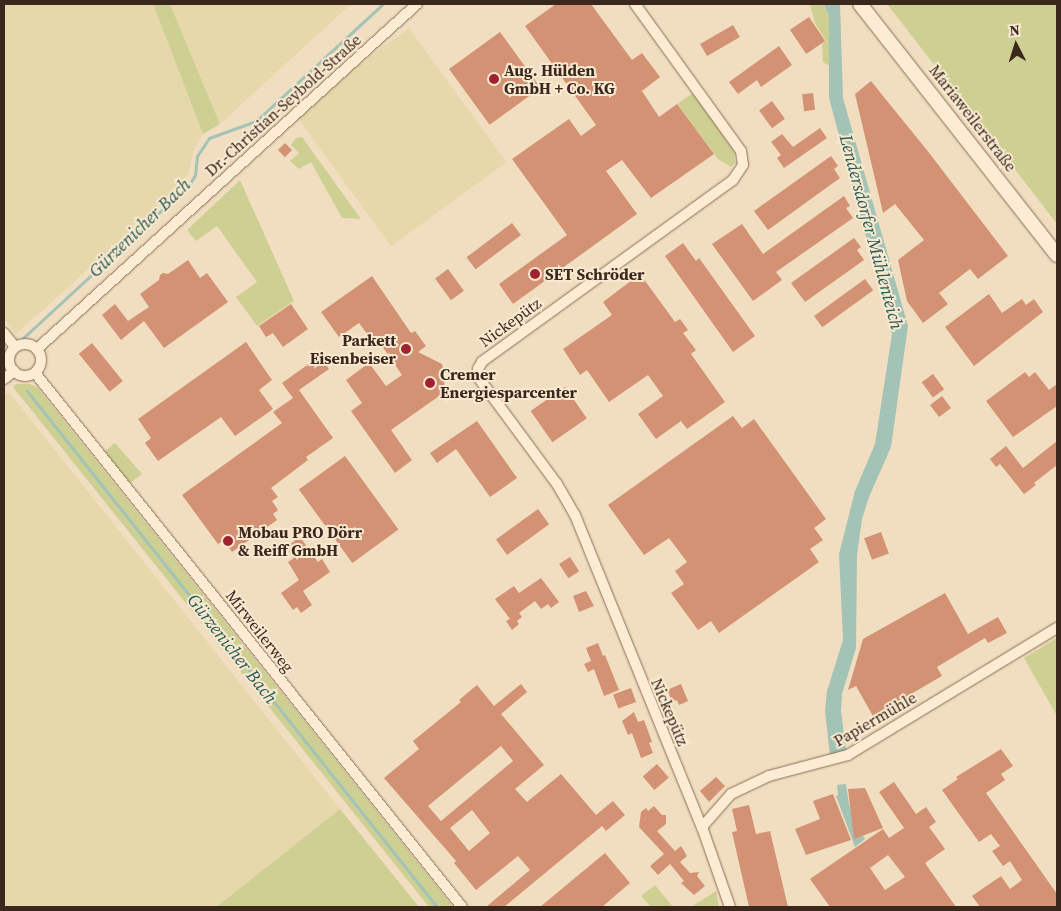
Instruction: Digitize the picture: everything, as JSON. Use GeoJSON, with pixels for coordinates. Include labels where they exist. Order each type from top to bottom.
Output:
{"type":"FeatureCollection","features":[{"type":"Feature","properties":{"kind":"main road","name":"Mariaweilerstraße"},"geometry":{"type":"LineString","coordinates":[[860,4],[1057,255]]}},
{"type":"Feature","properties":{"kind":"street","name":"Dr.-Christian-Seybold-Straße"},"geometry":{"type":"LineString","coordinates":[[37,349],[417,4]]}},
{"type":"Feature","properties":{"kind":"street","name":"Nickepütz"},"geometry":{"type":"LineString","coordinates":[[635,4],[741,151],[743,165],[733,180],[482,362],[478,369],[478,377],[557,484],[575,516],[702,827]]}},
{"type":"Feature","properties":{"kind":"street"},"geometry":{"type":"LineString","coordinates":[[4,333],[15,347]]}},
{"type":"Feature","properties":{"kind":"street"},"geometry":{"type":"LineString","coordinates":[[27,344],[37,349],[41,361],[35,373],[24,376],[14,370],[10,358],[15,347],[27,344]]}},
{"type":"Feature","properties":{"kind":"street"},"geometry":{"type":"LineString","coordinates":[[4,379],[14,370]]}},
{"type":"Feature","properties":{"kind":"street","name":"Mirweilerweg"},"geometry":{"type":"LineString","coordinates":[[35,373],[462,907]]}},
{"type":"Feature","properties":{"kind":"street","name":"Papiermühle"},"geometry":{"type":"LineString","coordinates":[[702,827],[721,804],[744,786],[769,776],[848,755],[1057,628]]}},
{"type":"Feature","properties":{"kind":"street"},"geometry":{"type":"LineString","coordinates":[[702,827],[730,907]]}},
{"type":"Feature","properties":{"kind":"shaded area"},"geometry":{"type":"Polygon","coordinates":[[[4,4],[153,4],[203,134],[194,149],[189,172],[181,186],[16,334],[4,319],[4,4]]]}},
{"type":"Feature","properties":{"kind":"shaded area"},"geometry":{"type":"Polygon","coordinates":[[[170,4],[351,4],[220,124],[170,4]]]}},
{"type":"Feature","properties":{"kind":"shaded area"},"geometry":{"type":"Polygon","coordinates":[[[409,28],[507,162],[391,246],[293,112],[409,28]]]}},
{"type":"Feature","properties":{"kind":"shaded area"},"geometry":{"type":"Polygon","coordinates":[[[9,392],[340,809],[216,907],[4,907],[4,396],[9,392]]]}},
{"type":"Feature","properties":{"kind":"green space"},"geometry":{"type":"Polygon","coordinates":[[[153,4],[170,4],[220,124],[203,134],[153,4]]]}},
{"type":"Feature","properties":{"kind":"green space"},"geometry":{"type":"Polygon","coordinates":[[[810,4],[824,4],[829,16],[829,66],[823,62],[822,44],[826,41],[815,23],[810,4]]]}},
{"type":"Feature","properties":{"kind":"green space"},"geometry":{"type":"Polygon","coordinates":[[[887,4],[1057,4],[1057,224],[953,89],[887,4]]]}},
{"type":"Feature","properties":{"kind":"green space"},"geometry":{"type":"Polygon","coordinates":[[[693,93],[734,151],[735,163],[731,167],[718,159],[677,104],[693,93]]]}},
{"type":"Feature","properties":{"kind":"green space"},"geometry":{"type":"Polygon","coordinates":[[[302,137],[361,219],[342,218],[311,162],[299,169],[290,161],[299,153],[291,145],[296,138],[302,137]]]}},
{"type":"Feature","properties":{"kind":"green space"},"geometry":{"type":"Polygon","coordinates":[[[240,180],[294,301],[257,326],[236,297],[257,282],[217,226],[196,241],[187,230],[240,180]]]}},
{"type":"Feature","properties":{"kind":"green space"},"geometry":{"type":"Polygon","coordinates":[[[16,384],[30,384],[37,387],[453,907],[429,907],[13,387],[16,384]]]}},
{"type":"Feature","properties":{"kind":"green space"},"geometry":{"type":"Polygon","coordinates":[[[115,443],[142,474],[130,483],[105,451],[115,443]]]}},
{"type":"Feature","properties":{"kind":"green space"},"geometry":{"type":"Polygon","coordinates":[[[1057,638],[1057,716],[1024,658],[1057,638]]]}},
{"type":"Feature","properties":{"kind":"green space"},"geometry":{"type":"Polygon","coordinates":[[[340,809],[419,907],[216,907],[340,809]]]}},
{"type":"Feature","properties":{"kind":"green space"},"geometry":{"type":"Polygon","coordinates":[[[655,885],[673,907],[651,907],[641,896],[655,885]]]}},
{"type":"Feature","properties":{"kind":"green space"},"geometry":{"type":"Polygon","coordinates":[[[716,891],[719,907],[691,907],[716,891]]]}},
{"type":"Feature","properties":{"kind":"water","name":"Lendersdorfer Mühlenteich"},"geometry":{"type":"Polygon","coordinates":[[[824,4],[840,4],[843,98],[908,326],[891,447],[869,497],[862,519],[857,555],[856,648],[842,694],[841,711],[846,750],[830,756],[825,711],[827,691],[843,640],[839,554],[855,491],[875,444],[892,334],[829,98],[829,16],[824,4]]]}},
{"type":"Feature","properties":{"kind":"water"},"geometry":{"type":"Polygon","coordinates":[[[846,784],[849,804],[856,826],[865,839],[855,847],[836,796],[838,795],[837,785],[846,784]]]}},
{"type":"Feature","properties":{"kind":"building"},"geometry":{"type":"Polygon","coordinates":[[[556,4],[591,4],[632,60],[642,53],[660,77],[642,91],[659,117],[677,104],[714,154],[651,198],[622,160],[606,171],[637,214],[513,304],[499,284],[567,235],[512,159],[569,119],[581,136],[596,125],[525,26],[556,4]]]}},
{"type":"Feature","properties":{"kind":"building"},"geometry":{"type":"Polygon","coordinates":[[[809,17],[825,41],[806,54],[790,30],[809,17]]]}},
{"type":"Feature","properties":{"kind":"building"},"geometry":{"type":"Polygon","coordinates":[[[733,25],[740,37],[707,56],[700,44],[733,25]]]}},
{"type":"Feature","properties":{"kind":"building","name":"Aug. Hülden GmbH + Co. KG"},"geometry":{"type":"Polygon","coordinates":[[[500,32],[541,88],[490,125],[449,69],[500,32]]]}},
{"type":"Feature","properties":{"kind":"building"},"geometry":{"type":"Polygon","coordinates":[[[779,46],[792,65],[761,87],[757,80],[738,94],[729,82],[779,46]]]}},
{"type":"Feature","properties":{"kind":"building"},"geometry":{"type":"Polygon","coordinates":[[[871,81],[1008,256],[978,279],[970,269],[939,293],[948,304],[923,323],[907,301],[898,260],[924,240],[895,204],[883,213],[855,94],[871,81]]]}},
{"type":"Feature","properties":{"kind":"building"},"geometry":{"type":"Polygon","coordinates":[[[813,93],[815,110],[804,111],[802,94],[813,93]]]}},
{"type":"Feature","properties":{"kind":"building"},"geometry":{"type":"Polygon","coordinates":[[[772,101],[785,119],[772,128],[759,110],[772,101]]]}},
{"type":"Feature","properties":{"kind":"building"},"geometry":{"type":"Polygon","coordinates":[[[820,128],[827,138],[784,168],[777,158],[781,155],[771,142],[782,134],[793,147],[820,128]]]}},
{"type":"Feature","properties":{"kind":"building"},"geometry":{"type":"Polygon","coordinates":[[[285,143],[292,150],[285,157],[278,150],[285,143]]]}},
{"type":"Feature","properties":{"kind":"building"},"geometry":{"type":"Polygon","coordinates":[[[831,156],[838,166],[834,169],[840,178],[768,230],[754,211],[831,156]]]}},
{"type":"Feature","properties":{"kind":"building"},"geometry":{"type":"Polygon","coordinates":[[[844,196],[850,206],[846,208],[853,218],[776,272],[782,280],[753,301],[712,244],[742,224],[763,254],[844,196]]]}},
{"type":"Feature","properties":{"kind":"building"},"geometry":{"type":"Polygon","coordinates":[[[512,223],[521,235],[476,269],[466,257],[512,223]]]}},
{"type":"Feature","properties":{"kind":"building"},"geometry":{"type":"Polygon","coordinates":[[[854,238],[861,247],[857,250],[864,260],[805,302],[791,283],[854,238]]]}},
{"type":"Feature","properties":{"kind":"building"},"geometry":{"type":"Polygon","coordinates":[[[683,243],[696,261],[699,258],[755,336],[733,352],[665,256],[683,243]]]}},
{"type":"Feature","properties":{"kind":"building"},"geometry":{"type":"Polygon","coordinates":[[[188,260],[200,278],[207,273],[228,302],[164,348],[144,321],[121,340],[102,315],[115,304],[128,321],[149,307],[140,294],[159,280],[160,275],[163,273],[168,274],[188,260]]]}},
{"type":"Feature","properties":{"kind":"building"},"geometry":{"type":"Polygon","coordinates":[[[448,269],[464,291],[451,300],[435,278],[448,269]]]}},
{"type":"Feature","properties":{"kind":"building"},"geometry":{"type":"Polygon","coordinates":[[[640,274],[675,322],[680,319],[688,330],[683,333],[696,350],[691,354],[725,402],[687,429],[681,421],[656,439],[638,414],[663,396],[648,375],[609,402],[587,370],[580,375],[563,349],[612,315],[603,302],[640,274]]]}},
{"type":"Feature","properties":{"kind":"building"},"geometry":{"type":"Polygon","coordinates":[[[372,276],[411,333],[415,331],[426,346],[418,352],[442,364],[444,374],[441,377],[449,389],[391,430],[412,460],[395,473],[351,411],[362,403],[346,380],[369,363],[386,386],[402,375],[380,343],[376,346],[359,323],[339,337],[321,312],[372,276]]]}},
{"type":"Feature","properties":{"kind":"building"},"geometry":{"type":"Polygon","coordinates":[[[865,279],[873,290],[822,327],[814,316],[865,279]]]}},
{"type":"Feature","properties":{"kind":"building"},"geometry":{"type":"Polygon","coordinates":[[[989,294],[1002,313],[1022,299],[1026,305],[1034,299],[1043,312],[974,366],[945,327],[989,294]]]}},
{"type":"Feature","properties":{"kind":"building"},"geometry":{"type":"Polygon","coordinates":[[[291,304],[308,329],[283,347],[273,333],[266,337],[259,326],[291,304]]]}},
{"type":"Feature","properties":{"kind":"building"},"geometry":{"type":"Polygon","coordinates":[[[246,342],[272,380],[259,390],[273,409],[235,436],[221,417],[158,461],[145,443],[151,438],[138,419],[246,342]]]}},
{"type":"Feature","properties":{"kind":"building"},"geometry":{"type":"Polygon","coordinates":[[[92,343],[123,381],[110,392],[79,354],[92,343]]]}},
{"type":"Feature","properties":{"kind":"building"},"geometry":{"type":"Polygon","coordinates":[[[320,356],[329,369],[299,390],[333,438],[306,457],[308,460],[271,488],[278,497],[272,501],[278,510],[273,514],[277,520],[232,552],[224,540],[218,544],[182,495],[282,423],[273,412],[293,398],[282,383],[320,356]]]}},
{"type":"Feature","properties":{"kind":"building"},"geometry":{"type":"Polygon","coordinates":[[[1025,372],[1029,377],[1035,372],[1049,390],[1057,384],[1057,406],[1013,437],[986,401],[1025,372]]]}},
{"type":"Feature","properties":{"kind":"building"},"geometry":{"type":"Polygon","coordinates":[[[933,374],[944,389],[933,398],[922,382],[933,374]]]}},
{"type":"Feature","properties":{"kind":"building"},"geometry":{"type":"Polygon","coordinates":[[[565,387],[587,418],[552,442],[531,411],[565,387]]]}},
{"type":"Feature","properties":{"kind":"building"},"geometry":{"type":"Polygon","coordinates":[[[942,396],[951,408],[939,417],[930,405],[942,396]]]}},
{"type":"Feature","properties":{"kind":"building"},"geometry":{"type":"Polygon","coordinates":[[[733,416],[742,428],[754,419],[826,519],[814,528],[823,540],[810,549],[819,562],[719,633],[711,621],[698,630],[671,593],[684,584],[675,571],[687,562],[669,538],[644,555],[608,505],[733,416]]]}},
{"type":"Feature","properties":{"kind":"building"},"geometry":{"type":"Polygon","coordinates":[[[477,421],[517,478],[490,497],[456,449],[437,463],[430,453],[477,421]]]}},
{"type":"Feature","properties":{"kind":"building"},"geometry":{"type":"Polygon","coordinates":[[[1057,441],[1057,465],[1034,483],[1036,485],[1024,494],[1000,464],[996,467],[990,459],[1006,446],[1023,468],[1057,441]]]}},
{"type":"Feature","properties":{"kind":"building"},"geometry":{"type":"Polygon","coordinates":[[[345,456],[398,530],[352,563],[299,490],[345,456]]]}},
{"type":"Feature","properties":{"kind":"building"},"geometry":{"type":"Polygon","coordinates":[[[538,509],[549,524],[507,555],[496,540],[538,509]]]}},
{"type":"Feature","properties":{"kind":"building"},"geometry":{"type":"Polygon","coordinates":[[[881,532],[889,554],[872,560],[864,538],[881,532]]]}},
{"type":"Feature","properties":{"kind":"building"},"geometry":{"type":"Polygon","coordinates":[[[300,537],[318,562],[322,559],[330,572],[303,591],[312,605],[301,613],[297,607],[293,610],[281,593],[299,580],[288,562],[294,558],[286,547],[300,537]]]}},
{"type":"Feature","properties":{"kind":"building"},"geometry":{"type":"Polygon","coordinates":[[[570,557],[579,571],[568,578],[559,564],[570,557]]]}},
{"type":"Feature","properties":{"kind":"building"},"geometry":{"type":"Polygon","coordinates":[[[541,578],[559,602],[551,608],[548,604],[541,609],[535,601],[519,613],[522,617],[517,621],[519,624],[512,630],[506,621],[510,619],[495,599],[514,586],[519,593],[541,578]]]}},
{"type":"Feature","properties":{"kind":"building"},"geometry":{"type":"Polygon","coordinates":[[[586,591],[594,606],[579,612],[573,596],[586,591]]]}},
{"type":"Feature","properties":{"kind":"building"},"geometry":{"type":"Polygon","coordinates":[[[945,593],[968,634],[998,617],[1007,633],[988,643],[985,638],[937,667],[942,676],[873,716],[856,686],[848,690],[863,639],[945,593]]]}},
{"type":"Feature","properties":{"kind":"building"},"geometry":{"type":"Polygon","coordinates":[[[598,643],[619,690],[604,696],[594,669],[588,672],[584,664],[591,661],[586,648],[598,643]]]}},
{"type":"Feature","properties":{"kind":"building"},"geometry":{"type":"Polygon","coordinates":[[[521,684],[527,692],[501,714],[544,765],[515,789],[527,802],[561,774],[596,815],[613,801],[625,815],[606,831],[602,826],[504,907],[486,907],[530,870],[518,856],[476,890],[454,863],[456,861],[384,778],[419,749],[413,741],[461,702],[459,700],[477,685],[494,706],[521,684]],[[501,746],[428,806],[441,821],[513,761],[501,746]],[[472,810],[450,828],[469,851],[490,833],[472,810]]]}},
{"type":"Feature","properties":{"kind":"building"},"geometry":{"type":"Polygon","coordinates":[[[681,684],[688,701],[679,705],[677,700],[672,702],[667,690],[681,684]]]}},
{"type":"Feature","properties":{"kind":"building"},"geometry":{"type":"Polygon","coordinates":[[[631,688],[636,702],[618,709],[613,694],[631,688]]]}},
{"type":"Feature","properties":{"kind":"building"},"geometry":{"type":"Polygon","coordinates":[[[634,712],[638,722],[644,720],[652,742],[649,743],[653,753],[641,758],[632,733],[628,735],[622,721],[634,712]]]}},
{"type":"Feature","properties":{"kind":"building"},"geometry":{"type":"Polygon","coordinates":[[[1001,749],[1013,766],[1001,774],[1005,780],[986,793],[1057,894],[1057,907],[980,907],[972,896],[1001,876],[1010,889],[1022,880],[1010,861],[1003,866],[992,851],[1000,846],[991,834],[979,842],[942,790],[958,779],[956,777],[1001,749]]]}},
{"type":"Feature","properties":{"kind":"building"},"geometry":{"type":"Polygon","coordinates":[[[657,764],[669,778],[654,790],[643,776],[657,764]]]}},
{"type":"Feature","properties":{"kind":"building"},"geometry":{"type":"Polygon","coordinates":[[[716,777],[725,786],[709,802],[700,791],[716,777]]]}},
{"type":"Feature","properties":{"kind":"building"},"geometry":{"type":"Polygon","coordinates":[[[894,782],[916,814],[926,807],[936,822],[929,827],[945,849],[925,863],[956,907],[830,907],[810,879],[883,829],[889,838],[904,828],[879,792],[894,782]],[[888,855],[870,868],[885,890],[905,877],[888,855]]]}},
{"type":"Feature","properties":{"kind":"building"},"geometry":{"type":"Polygon","coordinates":[[[865,788],[883,828],[854,839],[848,789],[865,788]]]}},
{"type":"Feature","properties":{"kind":"building"},"geometry":{"type":"Polygon","coordinates":[[[833,794],[851,840],[806,855],[795,829],[820,819],[813,801],[833,794]]]}},
{"type":"Feature","properties":{"kind":"building"},"geometry":{"type":"Polygon","coordinates":[[[749,805],[756,834],[770,831],[788,907],[749,907],[732,832],[737,831],[732,809],[749,805]]]}},
{"type":"Feature","properties":{"kind":"building"},"geometry":{"type":"Polygon","coordinates":[[[654,806],[662,815],[666,815],[666,824],[657,831],[675,851],[681,846],[687,856],[680,862],[690,873],[699,872],[697,876],[705,886],[694,895],[681,883],[684,881],[670,864],[658,875],[650,866],[664,854],[639,827],[641,812],[646,808],[648,811],[654,806]]]}},
{"type":"Feature","properties":{"kind":"building"},"geometry":{"type":"Polygon","coordinates":[[[605,853],[630,883],[602,907],[540,907],[605,853]]]}},
{"type":"Feature","properties":{"kind":"waterway","name":"Gürzenicher Bach"},"geometry":{"type":"LineString","coordinates":[[23,338],[189,185],[195,175],[197,156],[209,138],[256,121],[383,4]]}},
{"type":"Feature","properties":{"kind":"waterway","name":"Gürzenicher Bach"},"geometry":{"type":"LineString","coordinates":[[27,391],[437,907]]}},
{"type":"Feature","properties":{"kind":"place","name":"Aug. Hülden GmbH + Co. KG"},"geometry":{"type":"Point","coordinates":[494,79]}},
{"type":"Feature","properties":{"kind":"place","name":"SET Schröder"},"geometry":{"type":"Point","coordinates":[535,274]}},
{"type":"Feature","properties":{"kind":"place","name":"Parkett Eisenbeiser"},"geometry":{"type":"Point","coordinates":[406,349]}},
{"type":"Feature","properties":{"kind":"place","name":"Cremer Energiesparcenter"},"geometry":{"type":"Point","coordinates":[430,383]}},
{"type":"Feature","properties":{"kind":"place","name":"Mobau PRO Dörr & Reiff GmbH"},"geometry":{"type":"Point","coordinates":[228,541]}}]}
